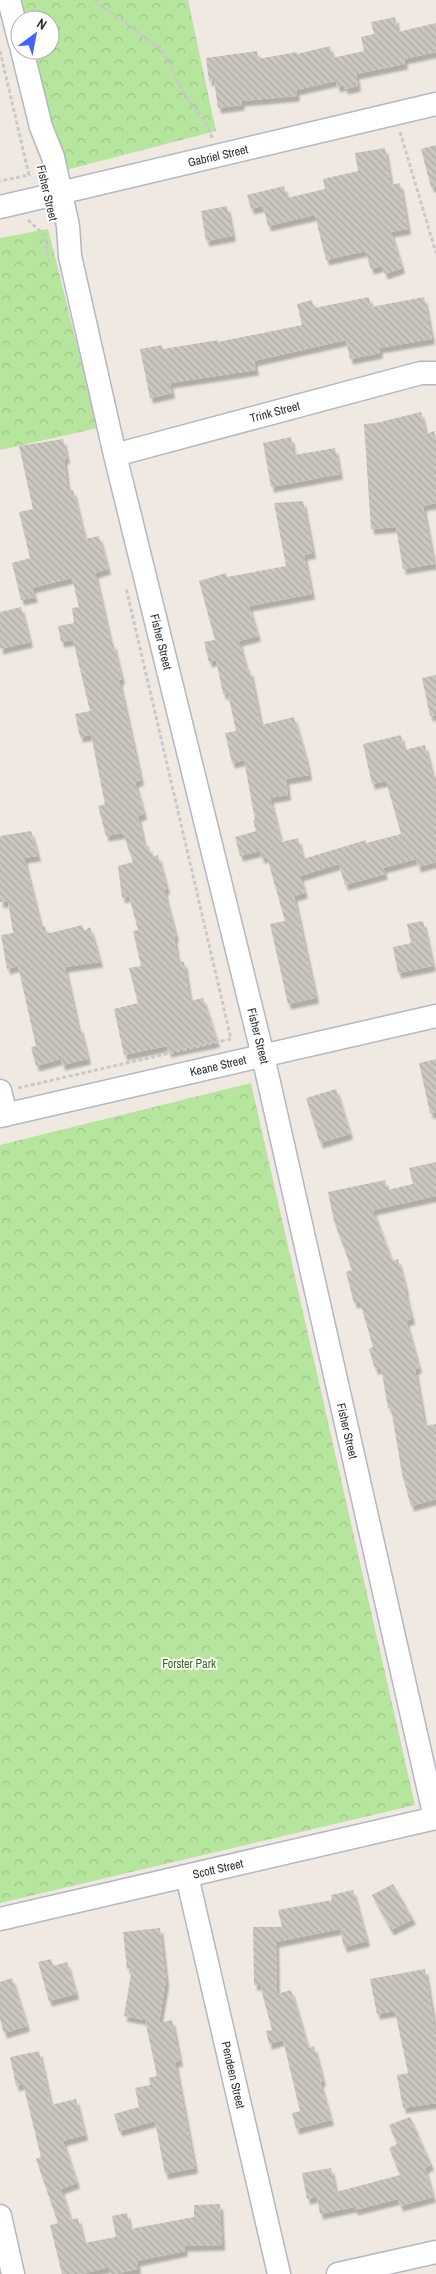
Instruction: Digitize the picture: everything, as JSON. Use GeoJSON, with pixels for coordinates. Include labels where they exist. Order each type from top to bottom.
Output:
{"type":"FeatureCollection","features":[{"type":"Feature","properties":{"kind":"street","name":"Fisher Street"},"geometry":{"type":"LineString","coordinates":[[24,60],[41,127],[38,157],[53,194],[60,259],[115,455],[263,1056],[435,1818]]}},
{"type":"Feature","properties":{"kind":"street","name":"Gabriel Street"},"geometry":{"type":"LineString","coordinates":[[0,207],[436,104]]}},
{"type":"Feature","properties":{"kind":"street","name":"Trink Street"},"geometry":{"type":"LineString","coordinates":[[115,455],[421,373],[436,373]]}},
{"type":"Feature","properties":{"kind":"street","name":"Keane Street"},"geometry":{"type":"LineString","coordinates":[[3,1116],[436,1016]]}},
{"type":"Feature","properties":{"kind":"street"},"geometry":{"type":"LineString","coordinates":[[0,1092],[3,1116]]}},
{"type":"Feature","properties":{"kind":"street","name":"Scott Street"},"geometry":{"type":"LineString","coordinates":[[0,1919],[435,1818]]}},
{"type":"Feature","properties":{"kind":"street","name":"Pendeen Street"},"geometry":{"type":"LineString","coordinates":[[188,1876],[279,2274]]}},
{"type":"Feature","properties":{"kind":"street"},"geometry":{"type":"LineString","coordinates":[[0,2216],[13,2274]]}},
{"type":"Feature","properties":{"kind":"street"},"geometry":{"type":"LineString","coordinates":[[338,2274],[436,2252]]}},
{"type":"Feature","properties":{"kind":"path"},"geometry":{"type":"LineString","coordinates":[[94,0],[162,50],[186,97],[210,126],[217,156]]}},
{"type":"Feature","properties":{"kind":"path"},"geometry":{"type":"LineString","coordinates":[[0,51],[29,175],[0,181]]}},
{"type":"Feature","properties":{"kind":"path"},"geometry":{"type":"LineString","coordinates":[[395,114],[436,253]]}},
{"type":"Feature","properties":{"kind":"path"},"geometry":{"type":"LineString","coordinates":[[43,234],[60,259]]}},
{"type":"Feature","properties":{"kind":"path"},"geometry":{"type":"LineString","coordinates":[[0,1092],[231,1039],[124,583]]}},
{"type":"Feature","properties":{"kind":"green space"},"geometry":{"type":"Polygon","coordinates":[[[18,0],[188,0],[216,131],[58,172],[31,60],[60,60],[60,10],[20,10],[18,0]]]}},
{"type":"Feature","properties":{"kind":"green space"},"geometry":{"type":"Polygon","coordinates":[[[48,229],[98,428],[0,450],[0,238],[48,229]]]}},
{"type":"Feature","properties":{"kind":"green space","name":"Forster Park"},"geometry":{"type":"Polygon","coordinates":[[[251,1083],[415,1805],[0,1903],[0,1145],[251,1083]]]}},
{"type":"Feature","properties":{"kind":"building"},"geometry":{"type":"Polygon","coordinates":[[[395,17],[398,32],[436,23],[436,52],[404,59],[405,64],[356,74],[358,86],[345,89],[344,85],[337,87],[336,81],[296,90],[297,96],[241,101],[242,105],[218,108],[214,80],[209,81],[206,58],[257,51],[258,59],[297,52],[297,54],[330,46],[332,58],[364,51],[361,37],[374,34],[371,22],[395,17]]]}},
{"type":"Feature","properties":{"kind":"building"},"geometry":{"type":"Polygon","coordinates":[[[436,145],[436,186],[431,187],[421,149],[436,145]]]}},
{"type":"Feature","properties":{"kind":"building"},"geometry":{"type":"Polygon","coordinates":[[[385,148],[391,185],[400,183],[408,229],[391,232],[402,268],[385,274],[382,266],[371,269],[365,251],[326,260],[315,215],[268,226],[263,206],[251,209],[247,195],[284,186],[287,198],[325,189],[323,179],[358,171],[355,153],[385,148]]]}},
{"type":"Feature","properties":{"kind":"building"},"geometry":{"type":"Polygon","coordinates":[[[227,206],[233,236],[206,241],[201,211],[227,206]]]}},
{"type":"Feature","properties":{"kind":"building"},"geometry":{"type":"Polygon","coordinates":[[[369,297],[371,307],[424,297],[432,339],[379,348],[380,353],[350,359],[346,340],[254,361],[256,370],[170,383],[172,393],[150,398],[140,349],[162,345],[163,349],[218,340],[218,342],[302,325],[297,304],[312,300],[314,308],[369,297]]]}},
{"type":"Feature","properties":{"kind":"building"},"geometry":{"type":"Polygon","coordinates":[[[421,412],[426,434],[434,431],[436,439],[436,503],[423,506],[434,564],[403,569],[396,527],[371,529],[364,424],[421,412]]]}},
{"type":"Feature","properties":{"kind":"building"},"geometry":{"type":"Polygon","coordinates":[[[291,437],[294,455],[335,448],[340,474],[271,487],[263,443],[291,437]]]}},
{"type":"Feature","properties":{"kind":"building"},"geometry":{"type":"Polygon","coordinates":[[[63,439],[67,458],[64,459],[68,491],[73,490],[85,539],[99,536],[108,569],[95,573],[111,644],[113,643],[122,679],[119,680],[141,780],[135,782],[144,814],[138,816],[145,848],[149,846],[151,857],[158,855],[167,889],[164,890],[176,937],[174,937],[178,961],[184,962],[190,1001],[203,998],[217,1042],[168,1052],[167,1046],[124,1055],[114,1009],[138,1003],[129,968],[141,966],[133,931],[138,930],[129,896],[122,898],[118,866],[133,862],[123,833],[106,836],[98,806],[105,804],[91,735],[80,737],[75,714],[90,711],[73,640],[61,642],[58,626],[74,623],[72,608],[79,607],[72,578],[32,588],[35,597],[21,600],[12,563],[30,558],[19,512],[33,509],[19,446],[63,439]]]}},
{"type":"Feature","properties":{"kind":"building"},"geometry":{"type":"Polygon","coordinates":[[[303,501],[313,553],[304,555],[312,594],[249,606],[258,636],[239,641],[247,671],[250,670],[261,725],[294,717],[306,759],[309,775],[286,779],[288,795],[270,798],[281,842],[298,838],[303,859],[366,840],[366,843],[401,834],[386,781],[372,784],[363,744],[401,735],[404,750],[425,745],[433,778],[436,777],[436,862],[418,867],[416,859],[383,868],[385,874],[345,885],[339,864],[300,876],[305,893],[294,896],[316,998],[288,1004],[270,924],[285,921],[267,857],[261,858],[260,851],[240,856],[235,837],[256,831],[253,820],[255,820],[244,760],[232,763],[225,733],[236,731],[228,694],[223,694],[216,660],[209,662],[204,642],[215,640],[199,581],[226,573],[227,577],[286,566],[274,503],[303,501]]]}},
{"type":"Feature","properties":{"kind":"building"},"geometry":{"type":"Polygon","coordinates":[[[21,607],[30,642],[0,649],[0,612],[21,607]]]}},
{"type":"Feature","properties":{"kind":"building"},"geometry":{"type":"Polygon","coordinates":[[[436,675],[436,715],[430,716],[422,678],[436,675]]]}},
{"type":"Feature","properties":{"kind":"building"},"geometry":{"type":"Polygon","coordinates":[[[31,831],[38,856],[24,858],[41,927],[45,926],[46,934],[82,925],[84,931],[90,927],[100,962],[65,967],[78,1027],[80,1027],[88,1059],[62,1065],[61,1059],[36,1066],[31,1047],[36,1046],[18,966],[7,969],[1,935],[13,933],[8,902],[0,902],[0,836],[31,831]]]}},
{"type":"Feature","properties":{"kind":"building"},"geometry":{"type":"Polygon","coordinates":[[[423,921],[433,966],[398,973],[393,947],[411,943],[407,924],[423,921]]]}},
{"type":"Feature","properties":{"kind":"building"},"geometry":{"type":"Polygon","coordinates":[[[436,1059],[436,1113],[430,1113],[419,1063],[436,1059]]]}},
{"type":"Feature","properties":{"kind":"building"},"geometry":{"type":"Polygon","coordinates":[[[336,1089],[350,1134],[320,1143],[306,1098],[336,1089]]]}},
{"type":"Feature","properties":{"kind":"building"},"geometry":{"type":"Polygon","coordinates":[[[436,1162],[436,1196],[373,1210],[392,1261],[398,1259],[406,1290],[412,1319],[406,1321],[419,1368],[415,1369],[425,1426],[436,1424],[436,1499],[411,1506],[402,1474],[391,1408],[388,1408],[381,1368],[375,1369],[369,1349],[373,1347],[360,1302],[354,1303],[346,1272],[352,1270],[334,1221],[328,1192],[385,1180],[387,1190],[413,1184],[409,1168],[436,1162]]]}},
{"type":"Feature","properties":{"kind":"building"},"geometry":{"type":"Polygon","coordinates":[[[393,1884],[413,1919],[391,1930],[372,1895],[393,1884]]]}},
{"type":"Feature","properties":{"kind":"building"},"geometry":{"type":"Polygon","coordinates":[[[353,1890],[367,1941],[344,1947],[340,1929],[276,1942],[277,1994],[291,1990],[308,2048],[314,2046],[323,2081],[320,2082],[331,2120],[296,2129],[292,2113],[300,2111],[283,2040],[269,2044],[266,2031],[272,2030],[260,1985],[254,1985],[253,1927],[282,1927],[278,1910],[332,1900],[331,1895],[353,1890]]]}},
{"type":"Feature","properties":{"kind":"building"},"geometry":{"type":"Polygon","coordinates":[[[160,1928],[166,1981],[159,2023],[172,2020],[180,2061],[175,2062],[195,2168],[165,2174],[155,2121],[119,2131],[114,2114],[139,2107],[135,2088],[150,2085],[149,2078],[157,2076],[145,2020],[124,2016],[132,1968],[127,1969],[123,1932],[160,1928]]]}},
{"type":"Feature","properties":{"kind":"building"},"geometry":{"type":"Polygon","coordinates":[[[51,1959],[53,1966],[67,1962],[76,1994],[49,2001],[38,1962],[51,1959]]]}},
{"type":"Feature","properties":{"kind":"building"},"geometry":{"type":"Polygon","coordinates":[[[425,1969],[436,2035],[436,2103],[403,2108],[397,2075],[408,2073],[395,2011],[377,2014],[370,1979],[425,1969]]]}},
{"type":"Feature","properties":{"kind":"building"},"geometry":{"type":"Polygon","coordinates":[[[12,1978],[27,2026],[4,2033],[0,2019],[0,1982],[12,1978]]]}},
{"type":"Feature","properties":{"kind":"building"},"geometry":{"type":"Polygon","coordinates":[[[39,2051],[51,2105],[76,2099],[85,2135],[63,2141],[77,2183],[61,2189],[71,2220],[78,2218],[84,2243],[116,2237],[112,2216],[127,2213],[130,2229],[194,2217],[194,2205],[220,2204],[222,2245],[184,2246],[185,2251],[137,2261],[138,2269],[114,2274],[111,2274],[109,2267],[82,2274],[62,2274],[50,2225],[58,2223],[36,2159],[41,2157],[23,2084],[16,2086],[10,2057],[39,2051]]]}},
{"type":"Feature","properties":{"kind":"building"},"geometry":{"type":"Polygon","coordinates":[[[410,2117],[431,2165],[425,2168],[433,2197],[400,2206],[398,2199],[355,2210],[354,2207],[320,2214],[317,2197],[307,2199],[302,2173],[331,2168],[336,2192],[400,2175],[389,2148],[397,2144],[389,2125],[410,2117]]]}}]}
